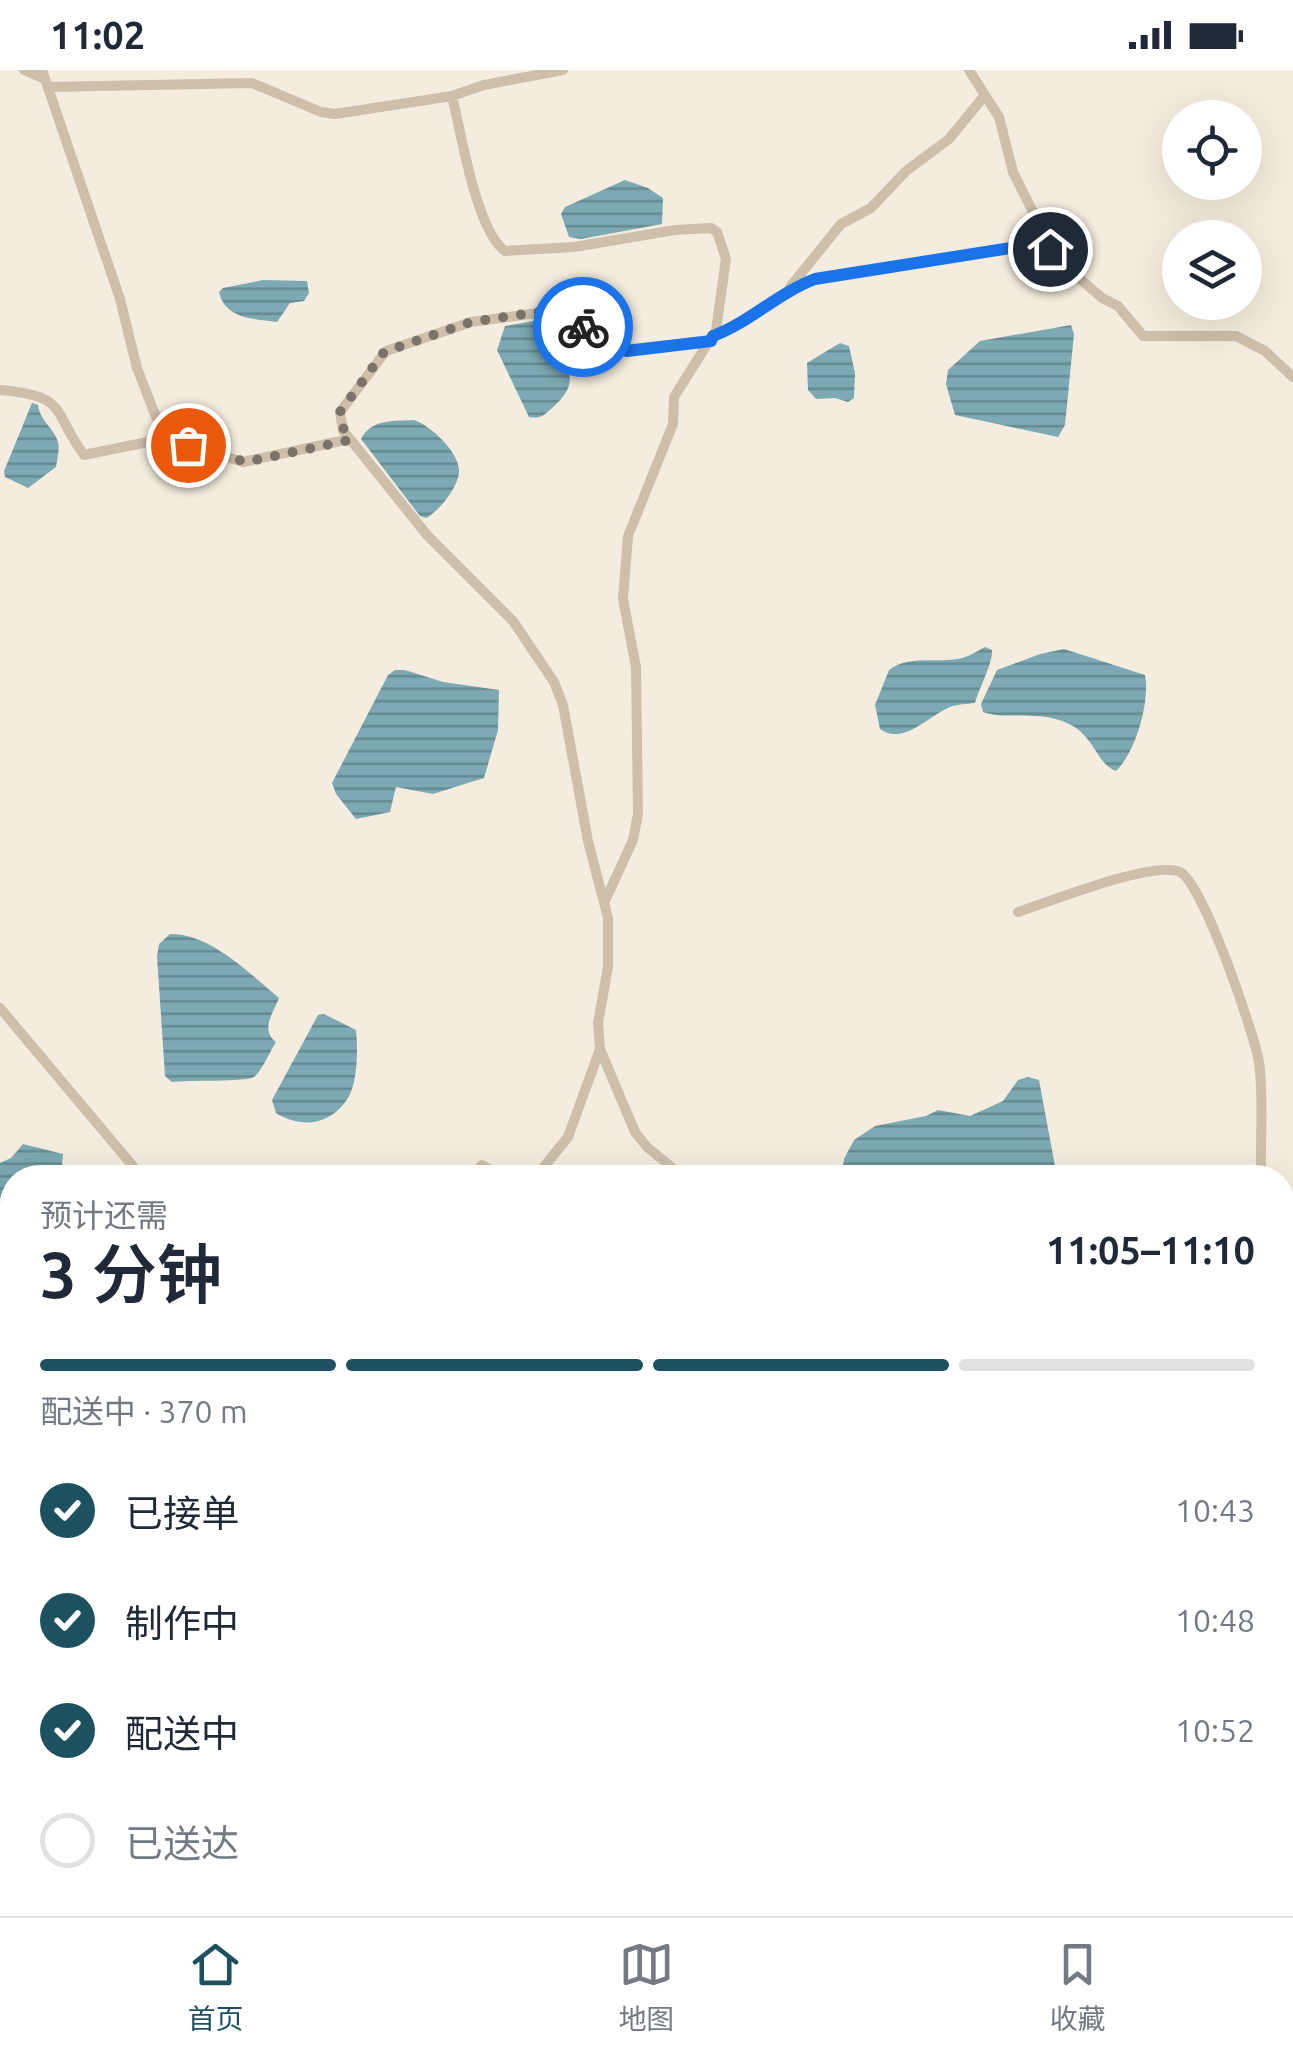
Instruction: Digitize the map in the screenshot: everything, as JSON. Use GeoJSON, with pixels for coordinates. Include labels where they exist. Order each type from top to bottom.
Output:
{"type":"FeatureCollection","features":[{"type":"Feature","properties":{"kind":"street"},"geometry":{"type":"LineString","coordinates":[[24,70],[45,78],[252,83],[321,112],[335,114],[452,96],[484,85],[563,70]]}},
{"type":"Feature","properties":{"kind":"street"},"geometry":{"type":"LineString","coordinates":[[969,70],[1006,134],[1013,172],[1056,258],[1102,298],[1118,306],[1142,336],[1236,336],[1257,345],[1293,376]]}},
{"type":"Feature","properties":{"kind":"street"},"geometry":{"type":"LineString","coordinates":[[45,78],[120,299],[137,368],[156,417],[172,437]]}},
{"type":"Feature","properties":{"kind":"street"},"geometry":{"type":"LineString","coordinates":[[669,1165],[635,1132],[600,1049],[598,1023],[609,952],[605,901],[588,841],[563,705],[549,673],[513,621],[427,535],[350,440],[341,424],[340,412],[382,354],[471,322],[552,310],[564,313],[620,350],[712,338],[731,329],[790,288],[841,224],[871,208],[906,172],[950,139],[985,95]]}},
{"type":"Feature","properties":{"kind":"street"},"geometry":{"type":"LineString","coordinates":[[452,96],[481,211],[498,246],[509,252],[528,251],[711,228],[717,232],[726,268],[712,338],[674,397],[672,424],[628,536],[623,599],[636,667],[639,802],[633,840],[605,901]]}},
{"type":"Feature","properties":{"kind":"street"},"geometry":{"type":"LineString","coordinates":[[790,288],[851,271],[1048,242]]}},
{"type":"Feature","properties":{"kind":"street"},"geometry":{"type":"LineString","coordinates":[[0,390],[55,404],[84,455],[172,437],[242,462],[350,440]]}},
{"type":"Feature","properties":{"kind":"street"},"geometry":{"type":"LineString","coordinates":[[1018,912],[1138,872],[1177,871],[1188,879],[1206,909],[1256,1051],[1261,1165]]}},
{"type":"Feature","properties":{"kind":"street"},"geometry":{"type":"LineString","coordinates":[[0,1008],[132,1165]]}},
{"type":"Feature","properties":{"kind":"street"},"geometry":{"type":"LineString","coordinates":[[545,1165],[568,1137],[600,1049]]}},
{"type":"Feature","properties":{"kind":"water"},"geometry":{"type":"Polygon","coordinates":[[[625,180],[663,198],[662,224],[581,239],[569,237],[561,214],[565,207],[625,180]]]}},
{"type":"Feature","properties":{"kind":"water"},"geometry":{"type":"Polygon","coordinates":[[[263,280],[307,281],[309,293],[304,301],[290,303],[277,322],[234,313],[222,301],[219,292],[223,288],[263,280]]]}},
{"type":"Feature","properties":{"kind":"water"},"geometry":{"type":"Polygon","coordinates":[[[534,321],[542,325],[569,374],[564,396],[536,418],[529,417],[497,350],[505,326],[534,321]]]}},
{"type":"Feature","properties":{"kind":"water"},"geometry":{"type":"Polygon","coordinates":[[[1071,325],[1074,334],[1065,425],[1058,437],[955,415],[946,384],[948,370],[980,341],[1071,325]]]}},
{"type":"Feature","properties":{"kind":"water"},"geometry":{"type":"Polygon","coordinates":[[[840,343],[849,346],[855,373],[854,398],[848,402],[816,399],[808,390],[807,363],[840,343]]]}},
{"type":"Feature","properties":{"kind":"water"},"geometry":{"type":"Polygon","coordinates":[[[32,403],[38,405],[59,448],[56,467],[28,488],[5,477],[4,471],[32,403]]]}},
{"type":"Feature","properties":{"kind":"water"},"geometry":{"type":"Polygon","coordinates":[[[414,420],[443,441],[455,457],[459,473],[442,505],[426,518],[420,516],[361,439],[377,424],[414,420]]]}},
{"type":"Feature","properties":{"kind":"water"},"geometry":{"type":"Polygon","coordinates":[[[985,647],[992,650],[992,655],[975,703],[950,707],[906,732],[880,729],[875,705],[889,670],[905,662],[962,658],[985,647]]]}},
{"type":"Feature","properties":{"kind":"water"},"geometry":{"type":"Polygon","coordinates":[[[1064,649],[1145,675],[1140,726],[1130,752],[1116,771],[1084,735],[1067,723],[983,712],[981,704],[997,670],[1064,649]]]}},
{"type":"Feature","properties":{"kind":"water"},"geometry":{"type":"Polygon","coordinates":[[[405,670],[443,682],[499,690],[498,730],[484,778],[433,794],[396,787],[390,812],[356,819],[332,783],[388,675],[405,670]]]}},
{"type":"Feature","properties":{"kind":"water"},"geometry":{"type":"Polygon","coordinates":[[[170,934],[185,935],[214,947],[279,998],[268,1027],[276,1042],[254,1077],[172,1082],[165,1076],[157,956],[159,944],[170,934]]]}},
{"type":"Feature","properties":{"kind":"water"},"geometry":{"type":"Polygon","coordinates":[[[324,1014],[356,1030],[357,1057],[350,1094],[339,1109],[322,1120],[285,1118],[276,1113],[272,1100],[318,1015],[324,1014]]]}},
{"type":"Feature","properties":{"kind":"water"},"geometry":{"type":"Polygon","coordinates":[[[1018,1080],[1039,1080],[1055,1165],[843,1165],[854,1140],[875,1126],[938,1110],[970,1116],[1003,1101],[1018,1080]]]}},
{"type":"Feature","properties":{"kind":"water"},"geometry":{"type":"Polygon","coordinates":[[[23,1144],[63,1154],[62,1165],[0,1165],[23,1144]]]}},
{"type":"Feature","properties":{"kind":"way so far"},"geometry":{"type":"LineString","coordinates":[[188,445],[246,462],[350,440],[343,430],[340,412],[386,351],[471,322],[552,310],[564,313],[583,327]]}},
{"type":"Feature","properties":{"kind":"route"},"geometry":{"type":"LineString","coordinates":[[583,327],[611,346],[627,351],[711,341],[713,336],[731,329],[790,288],[815,279],[1048,242],[1050,249]]}}]}
